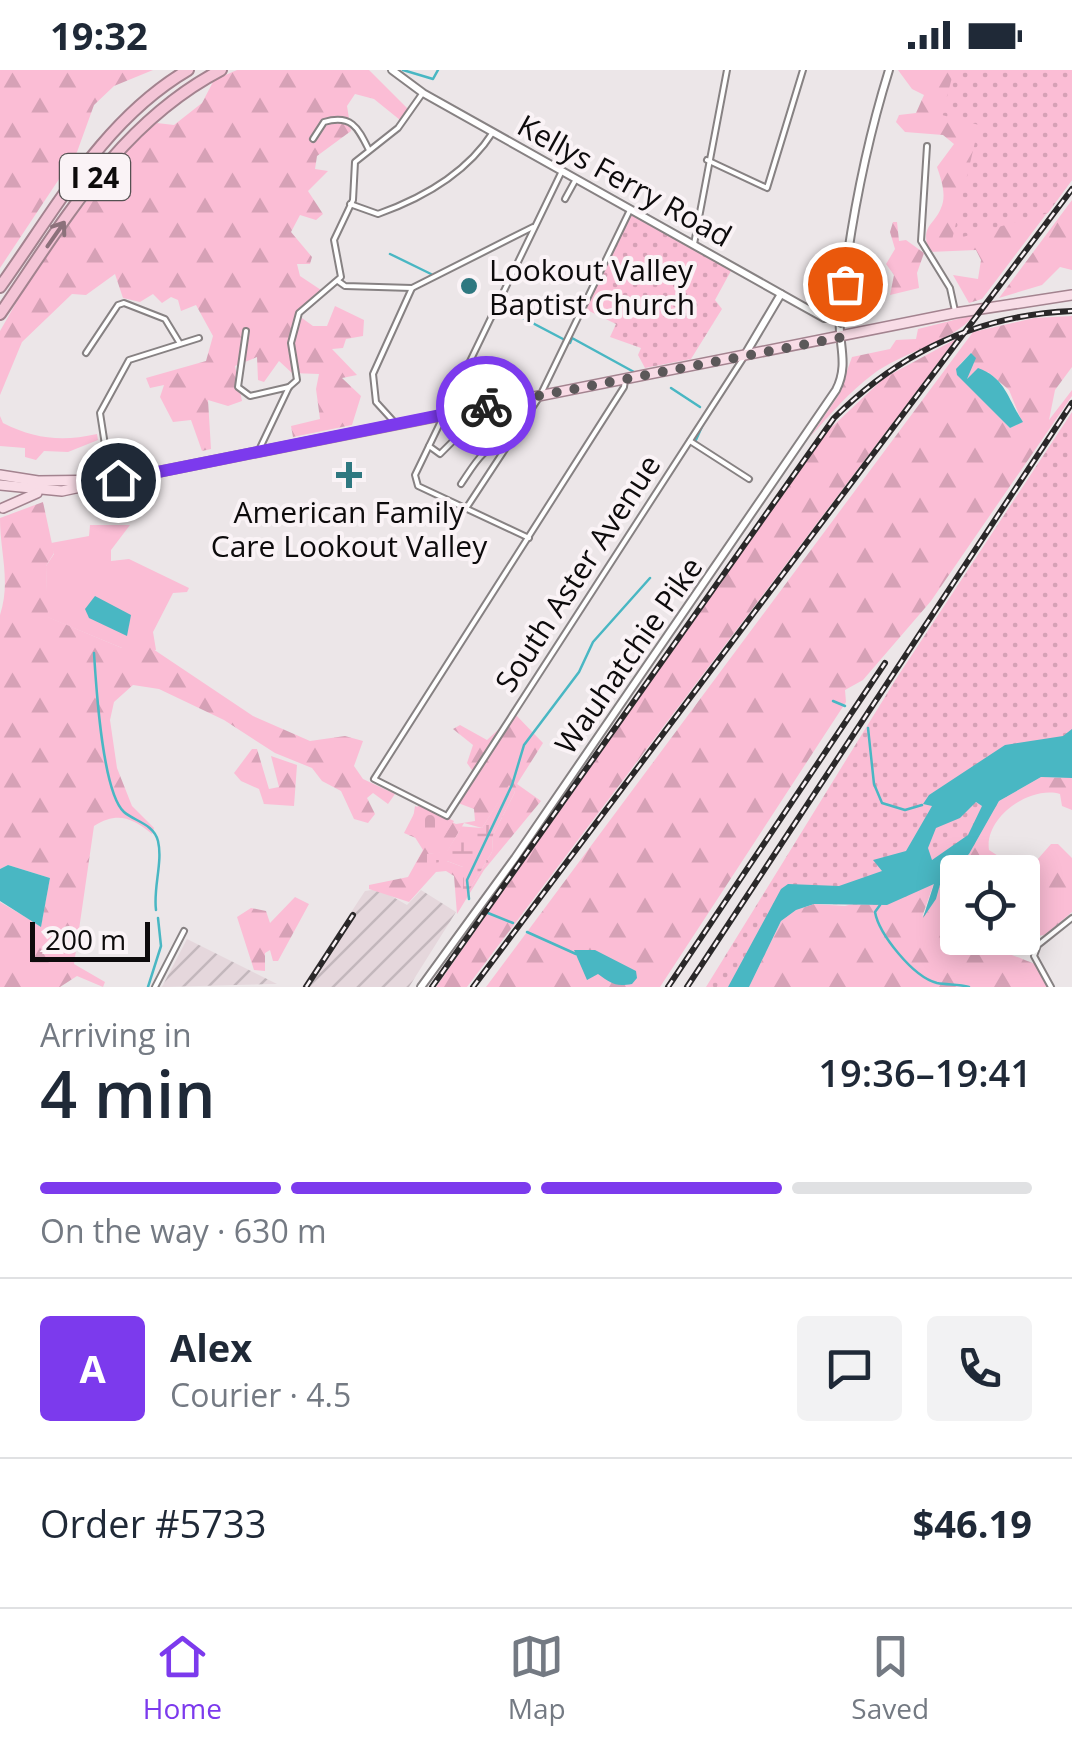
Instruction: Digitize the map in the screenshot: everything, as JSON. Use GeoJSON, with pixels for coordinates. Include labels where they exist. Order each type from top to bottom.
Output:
{"type":"FeatureCollection","features":[{"type":"Feature","properties":{"kind":"highway","name":"I 24"},"geometry":{"type":"LineString","coordinates":[[0,284],[106,138],[144,101],[188,70]]}},
{"type":"Feature","properties":{"kind":"highway","name":"I 24"},"geometry":{"type":"LineString","coordinates":[[0,314],[96,177],[134,132],[171,100],[221,70]]}},
{"type":"Feature","properties":{"kind":"highway"},"geometry":{"type":"LineString","coordinates":[[0,325],[36,262]]}},
{"type":"Feature","properties":{"kind":"main road"},"geometry":{"type":"LineString","coordinates":[[0,475],[48,490],[87,489],[108,481],[260,450],[955,313],[1072,296]]}},
{"type":"Feature","properties":{"kind":"main road"},"geometry":{"type":"LineString","coordinates":[[0,485],[108,481]]}},
{"type":"Feature","properties":{"kind":"main road"},"geometry":{"type":"LineString","coordinates":[[1,508],[19,483]]}},
{"type":"Feature","properties":{"kind":"main road"},"geometry":{"type":"LineString","coordinates":[[1,508],[48,490]]}},
{"type":"Feature","properties":{"kind":"street","name":"Kellys Ferry Road"},"geometry":{"type":"LineString","coordinates":[[392,70],[423,93],[824,318],[840,317]]}},
{"type":"Feature","properties":{"kind":"street"},"geometry":{"type":"LineString","coordinates":[[694,244],[727,70]]}},
{"type":"Feature","properties":{"kind":"street"},"geometry":{"type":"LineString","coordinates":[[707,160],[766,188],[803,70]]}},
{"type":"Feature","properties":{"kind":"street","name":"Wauhatchie Pike"},"geometry":{"type":"LineString","coordinates":[[421,987],[526,842],[836,390],[845,362],[840,317],[873,121],[889,70]]}},
{"type":"Feature","properties":{"kind":"street"},"geometry":{"type":"LineString","coordinates":[[260,450],[260,442],[289,387],[298,380],[291,343],[299,313],[338,281],[342,270],[335,230],[350,204],[356,162],[398,128],[423,93]]}},
{"type":"Feature","properties":{"kind":"street"},"geometry":{"type":"LineString","coordinates":[[313,139],[324,122],[344,119],[356,126],[369,150]]}},
{"type":"Feature","properties":{"kind":"street"},"geometry":{"type":"LineString","coordinates":[[350,204],[378,214],[410,200],[474,163],[493,132]]}},
{"type":"Feature","properties":{"kind":"street"},"geometry":{"type":"LineString","coordinates":[[927,146],[920,241],[950,288],[955,313]]}},
{"type":"Feature","properties":{"kind":"street"},"geometry":{"type":"LineString","coordinates":[[562,171],[415,481],[529,538],[624,388],[625,380]]}},
{"type":"Feature","properties":{"kind":"street"},"geometry":{"type":"LineString","coordinates":[[565,199],[576,179]]}},
{"type":"Feature","properties":{"kind":"street"},"geometry":{"type":"LineString","coordinates":[[466,509],[540,396],[630,210]]}},
{"type":"Feature","properties":{"kind":"street"},"geometry":{"type":"LineString","coordinates":[[338,281],[345,286],[412,288],[533,227]]}},
{"type":"Feature","properties":{"kind":"street"},"geometry":{"type":"LineString","coordinates":[[396,424],[376,402],[373,374],[412,288]]}},
{"type":"Feature","properties":{"kind":"street"},"geometry":{"type":"LineString","coordinates":[[746,355],[781,294]]}},
{"type":"Feature","properties":{"kind":"street"},"geometry":{"type":"LineString","coordinates":[[86,352],[118,306],[124,304],[165,319],[178,342]]}},
{"type":"Feature","properties":{"kind":"street"},"geometry":{"type":"LineString","coordinates":[[246,331],[237,380],[244,394],[289,387]]}},
{"type":"Feature","properties":{"kind":"street"},"geometry":{"type":"LineString","coordinates":[[108,481],[100,421],[106,398],[130,360],[199,338]]}},
{"type":"Feature","properties":{"kind":"street","name":"South Aster Avenue"},"geometry":{"type":"LineString","coordinates":[[529,538],[374,779],[447,816],[746,355]]}},
{"type":"Feature","properties":{"kind":"street"},"geometry":{"type":"LineString","coordinates":[[429,446],[440,454],[456,438]]}},
{"type":"Feature","properties":{"kind":"street"},"geometry":{"type":"LineString","coordinates":[[690,441],[749,479]]}},
{"type":"Feature","properties":{"kind":"street"},"geometry":{"type":"LineString","coordinates":[[461,484],[482,454],[496,443],[509,442]]}},
{"type":"Feature","properties":{"kind":"street"},"geometry":{"type":"LineString","coordinates":[[1051,987],[1034,956],[1038,945],[1072,918]]}},
{"type":"Feature","properties":{"kind":"street"},"geometry":{"type":"LineString","coordinates":[[155,987],[184,931]]}},
{"type":"Feature","properties":{"kind":"shaded area"},"geometry":{"type":"Polygon","coordinates":[[[379,889],[407,905],[421,890],[456,912],[409,987],[302,987],[365,891],[379,889]]]}},
{"type":"Feature","properties":{"kind":"shaded area"},"geometry":{"type":"Polygon","coordinates":[[[187,939],[277,984],[162,987],[187,939]]]}},
{"type":"Feature","properties":{"kind":"green space"},"geometry":{"type":"Polygon","coordinates":[[[0,70],[153,70],[114,86],[94,105],[77,152],[0,268],[0,70]]]}},
{"type":"Feature","properties":{"kind":"green space"},"geometry":{"type":"Polygon","coordinates":[[[237,70],[369,70],[409,110],[400,120],[374,99],[355,94],[347,106],[351,131],[317,156],[315,169],[328,171],[308,191],[323,214],[316,220],[300,215],[291,232],[312,257],[310,264],[297,264],[300,276],[324,292],[295,313],[313,326],[327,326],[335,306],[364,320],[363,336],[346,339],[343,348],[332,349],[357,375],[342,378],[361,396],[352,425],[293,437],[291,426],[320,419],[316,389],[319,374],[292,373],[279,361],[264,382],[258,380],[257,357],[235,366],[242,401],[228,406],[208,400],[211,449],[202,451],[191,420],[173,422],[160,397],[164,385],[150,388],[146,378],[206,361],[213,336],[196,305],[181,311],[178,300],[171,297],[162,303],[153,294],[140,302],[123,298],[115,274],[86,295],[72,294],[22,342],[0,395],[0,331],[36,268],[136,136],[157,123],[174,125],[202,103],[214,80],[237,70]]]}},
{"type":"Feature","properties":{"kind":"green space"},"geometry":{"type":"Polygon","coordinates":[[[898,70],[1072,70],[1072,180],[982,299],[969,303],[953,275],[978,279],[981,260],[976,250],[929,252],[927,231],[943,203],[937,167],[954,144],[943,135],[905,132],[896,122],[899,115],[916,113],[924,95],[912,89],[898,70]]]}},
{"type":"Feature","properties":{"kind":"green space"},"geometry":{"type":"Polygon","coordinates":[[[954,70],[1072,70],[1072,180],[1048,213],[952,240],[979,125],[942,115],[954,70]]]}},
{"type":"Feature","properties":{"kind":"green space"},"geometry":{"type":"Polygon","coordinates":[[[1072,200],[1072,270],[1060,267],[1042,285],[999,298],[1072,200]]]}},
{"type":"Feature","properties":{"kind":"green space"},"geometry":{"type":"Polygon","coordinates":[[[631,214],[732,269],[715,300],[722,309],[691,359],[645,368],[638,355],[641,348],[610,337],[616,324],[585,309],[631,214]]]}},
{"type":"Feature","properties":{"kind":"green space"},"geometry":{"type":"Polygon","coordinates":[[[893,222],[897,222],[899,241],[906,240],[924,253],[917,273],[919,288],[890,295],[894,275],[886,264],[895,249],[890,232],[893,222]]]}},
{"type":"Feature","properties":{"kind":"green space"},"geometry":{"type":"Polygon","coordinates":[[[974,315],[954,333],[872,375],[810,437],[838,396],[852,357],[890,349],[896,340],[916,339],[918,329],[974,315]]]}},
{"type":"Feature","properties":{"kind":"green space"},"geometry":{"type":"Polygon","coordinates":[[[1072,316],[1072,367],[1055,390],[1049,420],[1072,390],[1072,396],[931,601],[863,680],[845,690],[846,702],[660,987],[486,987],[973,332],[1034,318],[1072,316]],[[971,353],[960,364],[965,381],[1010,428],[1022,422],[1009,390],[988,372],[967,379],[967,370],[974,362],[971,353]]]}},
{"type":"Feature","properties":{"kind":"green space"},"geometry":{"type":"Polygon","coordinates":[[[956,339],[467,987],[436,987],[818,440],[884,378],[956,339]]]}},
{"type":"Feature","properties":{"kind":"green space"},"geometry":{"type":"Polygon","coordinates":[[[1072,412],[1072,778],[1041,777],[999,801],[968,855],[940,855],[940,885],[923,918],[934,884],[887,905],[814,904],[781,921],[749,987],[706,987],[896,679],[1072,412]]]}},
{"type":"Feature","properties":{"kind":"green space"},"geometry":{"type":"Polygon","coordinates":[[[0,416],[3,423],[38,436],[72,438],[97,434],[98,440],[68,452],[44,451],[36,460],[25,457],[25,448],[0,446],[0,416]]]}},
{"type":"Feature","properties":{"kind":"green space"},"geometry":{"type":"Polygon","coordinates":[[[43,502],[54,553],[46,566],[48,617],[122,648],[150,647],[253,716],[310,741],[345,736],[363,741],[354,766],[363,779],[395,794],[388,804],[373,793],[367,798],[375,814],[368,823],[354,819],[341,791],[322,781],[312,768],[275,753],[224,720],[159,689],[133,685],[114,702],[110,720],[117,768],[132,806],[154,828],[152,834],[130,820],[117,818],[94,826],[74,964],[105,982],[103,987],[77,976],[60,987],[0,987],[0,902],[41,926],[50,878],[8,865],[0,869],[0,615],[5,579],[0,518],[43,502]]]}},
{"type":"Feature","properties":{"kind":"green space"},"geometry":{"type":"Polygon","coordinates":[[[90,525],[130,525],[111,550],[111,561],[129,559],[189,588],[187,592],[173,593],[153,632],[156,650],[122,648],[47,617],[46,566],[54,554],[51,543],[89,536],[90,525]]]}},
{"type":"Feature","properties":{"kind":"green space"},"geometry":{"type":"Polygon","coordinates":[[[515,714],[543,743],[517,784],[541,801],[484,870],[457,914],[454,876],[446,871],[436,872],[409,902],[369,889],[369,885],[408,877],[423,850],[411,831],[415,806],[456,824],[475,821],[474,809],[458,803],[476,776],[467,763],[473,745],[453,729],[460,725],[487,740],[515,714]],[[509,786],[482,828],[464,823],[447,852],[428,854],[463,867],[463,890],[470,889],[492,852],[493,835],[515,792],[509,786]]]}},
{"type":"Feature","properties":{"kind":"green space"},"geometry":{"type":"Polygon","coordinates":[[[252,749],[257,749],[269,789],[279,787],[271,756],[297,765],[294,806],[264,804],[259,789],[234,773],[252,749]]]}},
{"type":"Feature","properties":{"kind":"green space"},"geometry":{"type":"Polygon","coordinates":[[[1041,777],[1072,778],[1072,810],[1062,806],[1060,794],[1036,794],[1023,799],[994,826],[989,850],[997,855],[968,855],[999,801],[1041,777]]]}},
{"type":"Feature","properties":{"kind":"green space"},"geometry":{"type":"Polygon","coordinates":[[[509,785],[515,792],[493,835],[492,852],[470,889],[463,891],[463,867],[447,861],[427,864],[427,854],[447,851],[460,830],[457,826],[482,828],[509,785]]]}},
{"type":"Feature","properties":{"kind":"green space"},"geometry":{"type":"Polygon","coordinates":[[[419,804],[454,821],[437,847],[404,833],[419,804]]]}},
{"type":"Feature","properties":{"kind":"green space"},"geometry":{"type":"Polygon","coordinates":[[[1051,844],[1058,844],[1072,858],[1072,912],[1040,936],[1040,857],[1051,844]]]}},
{"type":"Feature","properties":{"kind":"green space"},"geometry":{"type":"Polygon","coordinates":[[[934,883],[922,917],[936,899],[940,885],[940,955],[1010,955],[1036,965],[1049,987],[749,987],[781,921],[796,910],[814,904],[845,906],[934,883]]]}},
{"type":"Feature","properties":{"kind":"green space"},"geometry":{"type":"Polygon","coordinates":[[[295,897],[309,904],[278,961],[273,961],[270,950],[265,953],[265,971],[254,970],[237,917],[251,908],[266,911],[270,923],[295,897]]]}},
{"type":"Feature","properties":{"kind":"water"},"geometry":{"type":"Polygon","coordinates":[[[971,353],[976,358],[967,379],[978,368],[995,378],[1023,422],[1010,428],[957,375],[956,369],[971,353]]]}},
{"type":"Feature","properties":{"kind":"water"},"geometry":{"type":"Polygon","coordinates":[[[95,596],[131,615],[127,636],[89,618],[85,609],[95,596]]]}},
{"type":"Feature","properties":{"kind":"water"},"geometry":{"type":"Polygon","coordinates":[[[1072,729],[1072,778],[1041,777],[999,801],[968,855],[940,855],[940,885],[923,918],[934,884],[887,905],[814,904],[796,910],[781,921],[749,987],[728,987],[781,889],[788,884],[839,886],[882,871],[873,860],[906,851],[932,806],[923,804],[929,795],[1005,745],[1063,736],[1072,729]],[[976,802],[960,818],[936,828],[928,848],[932,860],[968,835],[982,806],[976,802]]]}},
{"type":"Feature","properties":{"kind":"water"},"geometry":{"type":"Polygon","coordinates":[[[8,865],[50,878],[41,927],[0,901],[0,869],[8,865]]]}},
{"type":"Feature","properties":{"kind":"water"},"geometry":{"type":"Polygon","coordinates":[[[574,950],[595,950],[636,971],[637,978],[626,985],[613,984],[598,974],[587,980],[574,950]]]}},
{"type":"Feature","properties":{"kind":"waterway"},"geometry":{"type":"LineString","coordinates":[[403,70],[433,79],[438,70]]}},
{"type":"Feature","properties":{"kind":"waterway"},"geometry":{"type":"LineString","coordinates":[[390,254],[431,274]]}},
{"type":"Feature","properties":{"kind":"waterway"},"geometry":{"type":"LineString","coordinates":[[502,307],[563,339]]}},
{"type":"Feature","properties":{"kind":"waterway"},"geometry":{"type":"LineString","coordinates":[[570,343],[572,338],[634,372]]}},
{"type":"Feature","properties":{"kind":"waterway"},"geometry":{"type":"LineString","coordinates":[[671,388],[700,407]]}},
{"type":"Feature","properties":{"kind":"waterway"},"geometry":{"type":"LineString","coordinates":[[695,442],[704,422]]}},
{"type":"Feature","properties":{"kind":"waterway"},"geometry":{"type":"LineString","coordinates":[[469,899],[467,880],[512,785],[524,745],[579,672],[593,642],[650,578]]}},
{"type":"Feature","properties":{"kind":"waterway"},"geometry":{"type":"LineString","coordinates":[[94,653],[105,761],[116,801],[124,812],[148,827],[158,841],[156,910]]}},
{"type":"Feature","properties":{"kind":"waterway"},"geometry":{"type":"LineString","coordinates":[[833,701],[845,706]]}},
{"type":"Feature","properties":{"kind":"waterway"},"geometry":{"type":"LineString","coordinates":[[868,728],[874,784],[882,803],[905,810],[922,805]]}},
{"type":"Feature","properties":{"kind":"waterway"},"geometry":{"type":"LineString","coordinates":[[880,905],[875,912],[878,921],[908,964],[937,983],[969,987]]}},
{"type":"Feature","properties":{"kind":"waterway"},"geometry":{"type":"LineString","coordinates":[[488,913],[513,923]]}},
{"type":"Feature","properties":{"kind":"waterway"},"geometry":{"type":"LineString","coordinates":[[148,987],[161,946],[158,918]]}},
{"type":"Feature","properties":{"kind":"waterway"},"geometry":{"type":"LineString","coordinates":[[527,932],[576,954]]}},
{"type":"Feature","properties":{"kind":"railway"},"geometry":{"type":"LineString","coordinates":[[473,987],[1072,189]]}},
{"type":"Feature","properties":{"kind":"railway"},"geometry":{"type":"LineString","coordinates":[[432,987],[834,418],[886,374],[942,341],[1004,320],[1072,311]]}},
{"type":"Feature","properties":{"kind":"railway"},"geometry":{"type":"LineString","coordinates":[[687,987],[1072,403]]}},
{"type":"Feature","properties":{"kind":"railway"},"geometry":{"type":"LineString","coordinates":[[668,987],[885,663]]}},
{"type":"Feature","properties":{"kind":"railway"},"geometry":{"type":"LineString","coordinates":[[306,987],[353,915]]}},
{"type":"Feature","properties":{"kind":"way so far"},"geometry":{"type":"LineString","coordinates":[[486,406],[843,337],[840,317],[845,284]]}},
{"type":"Feature","properties":{"kind":"place","name":"Lookout Valley Baptist Church"},"geometry":{"type":"Point","coordinates":[469,286]}},
{"type":"Feature","properties":{"kind":"place","name":"American Family Care Lookout Valley"},"geometry":{"type":"Point","coordinates":[349,475]}},
{"type":"Feature","properties":{"kind":"route"},"geometry":{"type":"LineString","coordinates":[[118,480],[486,406]]}}]}
